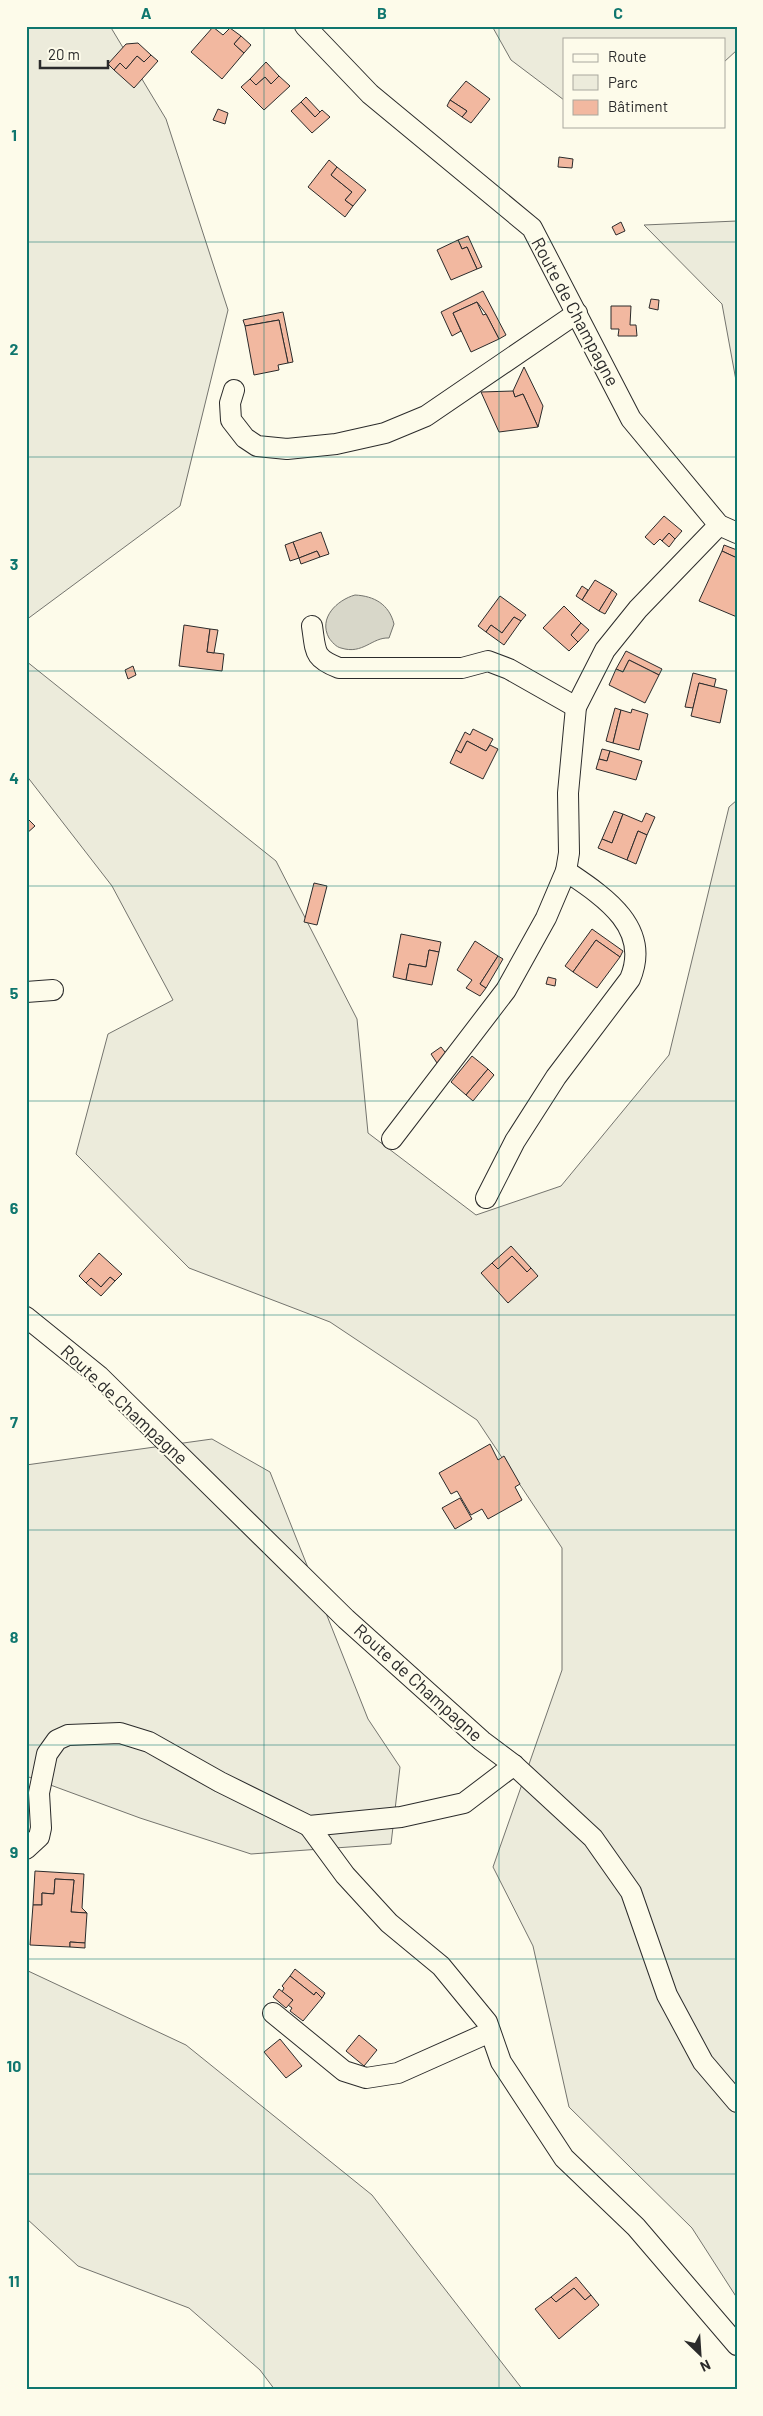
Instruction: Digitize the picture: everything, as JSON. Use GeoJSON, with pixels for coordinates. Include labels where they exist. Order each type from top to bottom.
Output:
{"type":"FeatureCollection","features":[{"type":"Feature","properties":{"kind":"street","name":"Route de Champagne"},"geometry":{"type":"LineString","coordinates":[[305,26],[370,94],[532,228],[631,419],[728,529]]}},
{"type":"Feature","properties":{"kind":"street"},"geometry":{"type":"LineString","coordinates":[[234,390],[230,403],[231,420],[245,438],[257,446],[287,449],[336,444],[385,433],[426,416],[577,313]]}},
{"type":"Feature","properties":{"kind":"street"},"geometry":{"type":"LineString","coordinates":[[392,1139],[506,990],[546,918],[566,872],[569,853],[568,792],[576,707],[604,650],[638,609],[728,529]]}},
{"type":"Feature","properties":{"kind":"street"},"geometry":{"type":"LineString","coordinates":[[312,626],[317,654],[324,662],[339,668],[462,668],[488,661],[509,669],[576,707]]}},
{"type":"Feature","properties":{"kind":"street"},"geometry":{"type":"LineString","coordinates":[[486,1198],[515,1141],[556,1077],[630,979],[636,966],[636,952],[622,915],[586,885],[566,872]]}},
{"type":"Feature","properties":{"kind":"street"},"geometry":{"type":"LineString","coordinates":[[26,992],[53,990]]}},
{"type":"Feature","properties":{"kind":"street","name":"Route de Champagne"},"geometry":{"type":"LineString","coordinates":[[26,1317],[99,1376],[346,1619],[482,1741],[514,1765],[593,1838],[630,1892],[667,1995],[703,2062],[737,2102]]}},
{"type":"Feature","properties":{"kind":"street"},"geometry":{"type":"LineString","coordinates":[[26,1849],[39,1837],[41,1828],[39,1793],[47,1754],[57,1740],[68,1735],[81,1733],[120,1733],[149,1742],[229,1787],[309,1826],[345,1875],[389,1923],[441,1966],[487,2022],[501,2062],[564,2158],[636,2227],[737,2345]]}},
{"type":"Feature","properties":{"kind":"street"},"geometry":{"type":"LineString","coordinates":[[309,1826],[401,1817],[464,1803],[514,1765]]}},
{"type":"Feature","properties":{"kind":"street"},"geometry":{"type":"LineString","coordinates":[[273,2013],[344,2071],[366,2078],[398,2073],[490,2032]]}},
{"type":"Feature","properties":{"kind":"green space"},"geometry":{"type":"Polygon","coordinates":[[[26,26],[110,26],[166,119],[228,310],[180,506],[26,620],[26,26]]]}},
{"type":"Feature","properties":{"kind":"green space"},"geometry":{"type":"Polygon","coordinates":[[[492,26],[737,26],[737,50],[726,60],[726,38],[563,38],[563,99],[511,60],[492,26]]]}},
{"type":"Feature","properties":{"kind":"green space"},"geometry":{"type":"Polygon","coordinates":[[[737,221],[737,386],[722,304],[644,225],[737,221]]]}},
{"type":"Feature","properties":{"kind":"green space"},"geometry":{"type":"Polygon","coordinates":[[[26,661],[276,861],[357,1019],[368,1133],[476,1215],[561,1186],[669,1055],[729,807],[737,800],[737,2298],[692,2228],[569,2107],[533,1946],[493,1867],[562,1670],[562,1548],[477,1420],[330,1322],[189,1268],[76,1154],[108,1034],[173,1000],[112,886],[26,775],[26,661]]]}},
{"type":"Feature","properties":{"kind":"green space"},"geometry":{"type":"Polygon","coordinates":[[[212,1439],[270,1472],[368,1719],[400,1767],[391,1844],[251,1854],[140,1818],[26,1776],[26,1465],[212,1439]]]}},
{"type":"Feature","properties":{"kind":"green space"},"geometry":{"type":"Polygon","coordinates":[[[26,1970],[186,2045],[372,2195],[523,2390],[275,2390],[260,2370],[189,2308],[78,2266],[26,2218],[26,1970]]]}},
{"type":"Feature","properties":{"kind":"shaded area"},"geometry":{"type":"Polygon","coordinates":[[[355,595],[368,597],[380,602],[392,617],[394,624],[389,638],[383,638],[361,648],[349,650],[339,647],[331,641],[326,631],[326,624],[331,611],[336,606],[348,597],[355,595]]]}},
{"type":"Feature","properties":{"kind":"building"},"geometry":{"type":"Polygon","coordinates":[[[213,27],[223,35],[230,28],[241,36],[234,44],[244,53],[222,79],[191,52],[213,27]]]}},
{"type":"Feature","properties":{"kind":"building"},"geometry":{"type":"Polygon","coordinates":[[[241,36],[251,45],[244,53],[234,44],[241,36]]]}},
{"type":"Feature","properties":{"kind":"building"},"geometry":{"type":"Polygon","coordinates":[[[138,43],[151,55],[144,62],[137,56],[126,69],[120,63],[114,70],[108,64],[126,44],[138,43]]]}},
{"type":"Feature","properties":{"kind":"building"},"geometry":{"type":"Polygon","coordinates":[[[151,55],[158,61],[134,88],[114,70],[120,63],[126,69],[137,56],[144,62],[151,55]]]}},
{"type":"Feature","properties":{"kind":"building"},"geometry":{"type":"Polygon","coordinates":[[[266,62],[279,76],[271,84],[265,77],[256,85],[250,79],[266,62]]]}},
{"type":"Feature","properties":{"kind":"building"},"geometry":{"type":"Polygon","coordinates":[[[279,76],[290,86],[264,110],[241,87],[250,79],[256,85],[265,77],[271,84],[279,76]]]}},
{"type":"Feature","properties":{"kind":"building"},"geometry":{"type":"Polygon","coordinates":[[[466,81],[490,99],[471,123],[462,117],[467,111],[450,100],[466,81]]]}},
{"type":"Feature","properties":{"kind":"building"},"geometry":{"type":"Polygon","coordinates":[[[306,97],[320,112],[315,117],[301,102],[306,97]]]}},
{"type":"Feature","properties":{"kind":"building"},"geometry":{"type":"Polygon","coordinates":[[[450,100],[467,111],[462,117],[447,106],[450,100]]]}},
{"type":"Feature","properties":{"kind":"building"},"geometry":{"type":"Polygon","coordinates":[[[301,102],[315,117],[322,110],[330,117],[312,133],[291,111],[301,102]]]}},
{"type":"Feature","properties":{"kind":"building"},"geometry":{"type":"Polygon","coordinates":[[[218,109],[228,113],[225,124],[213,120],[218,109]]]}},
{"type":"Feature","properties":{"kind":"building"},"geometry":{"type":"Polygon","coordinates":[[[559,157],[573,159],[572,168],[558,167],[559,157]]]}},
{"type":"Feature","properties":{"kind":"building"},"geometry":{"type":"Polygon","coordinates":[[[329,160],[337,167],[331,175],[352,192],[345,200],[353,206],[345,217],[308,187],[329,160]]]}},
{"type":"Feature","properties":{"kind":"building"},"geometry":{"type":"Polygon","coordinates":[[[337,167],[366,190],[353,206],[345,200],[352,192],[331,175],[337,167]]]}},
{"type":"Feature","properties":{"kind":"building"},"geometry":{"type":"Polygon","coordinates":[[[621,222],[625,231],[616,235],[612,227],[621,222]]]}},
{"type":"Feature","properties":{"kind":"building"},"geometry":{"type":"Polygon","coordinates":[[[468,236],[482,267],[477,269],[467,247],[462,249],[458,240],[468,236]]]}},
{"type":"Feature","properties":{"kind":"building"},"geometry":{"type":"Polygon","coordinates":[[[458,240],[462,249],[467,247],[477,269],[451,280],[437,250],[458,240]]]}},
{"type":"Feature","properties":{"kind":"building"},"geometry":{"type":"Polygon","coordinates":[[[483,291],[506,335],[499,339],[486,314],[477,302],[453,313],[461,331],[452,336],[441,312],[483,291]]]}},
{"type":"Feature","properties":{"kind":"building"},"geometry":{"type":"Polygon","coordinates":[[[651,299],[659,300],[658,310],[649,308],[651,299]]]}},
{"type":"Feature","properties":{"kind":"building"},"geometry":{"type":"Polygon","coordinates":[[[477,302],[483,315],[486,314],[499,339],[471,352],[453,313],[477,302]]]}},
{"type":"Feature","properties":{"kind":"building"},"geometry":{"type":"Polygon","coordinates":[[[611,306],[631,306],[630,325],[636,325],[637,336],[618,336],[619,329],[611,329],[611,306]]]}},
{"type":"Feature","properties":{"kind":"building"},"geometry":{"type":"Polygon","coordinates":[[[283,312],[293,362],[288,363],[279,320],[245,326],[243,320],[283,312]]]}},
{"type":"Feature","properties":{"kind":"building"},"geometry":{"type":"Polygon","coordinates":[[[279,320],[288,363],[278,365],[279,370],[254,375],[245,326],[279,320]]]}},
{"type":"Feature","properties":{"kind":"building"},"geometry":{"type":"Polygon","coordinates":[[[524,367],[543,406],[538,427],[523,394],[515,397],[513,391],[524,367]]]}},
{"type":"Feature","properties":{"kind":"building"},"geometry":{"type":"Polygon","coordinates":[[[513,391],[515,397],[523,394],[538,427],[499,432],[481,392],[513,391]]]}},
{"type":"Feature","properties":{"kind":"building"},"geometry":{"type":"Polygon","coordinates":[[[664,516],[682,531],[675,539],[669,533],[662,541],[660,539],[654,545],[645,537],[664,516]]]}},
{"type":"Feature","properties":{"kind":"building"},"geometry":{"type":"Polygon","coordinates":[[[321,532],[329,554],[320,557],[317,551],[299,558],[293,542],[321,532]]]}},
{"type":"Feature","properties":{"kind":"building"},"geometry":{"type":"Polygon","coordinates":[[[669,533],[675,539],[669,547],[662,541],[669,533]]]}},
{"type":"Feature","properties":{"kind":"building"},"geometry":{"type":"Polygon","coordinates":[[[293,542],[299,558],[290,561],[285,545],[293,542]]]}},
{"type":"Feature","properties":{"kind":"building"},"geometry":{"type":"Polygon","coordinates":[[[724,545],[737,550],[737,558],[722,551],[724,545]]]}},
{"type":"Feature","properties":{"kind":"building"},"geometry":{"type":"Polygon","coordinates":[[[317,551],[320,557],[301,564],[299,558],[317,551]]]}},
{"type":"Feature","properties":{"kind":"building"},"geometry":{"type":"Polygon","coordinates":[[[722,551],[737,558],[737,617],[699,601],[722,551]]]}},
{"type":"Feature","properties":{"kind":"building"},"geometry":{"type":"Polygon","coordinates":[[[595,580],[612,590],[599,611],[582,600],[595,580]]]}},
{"type":"Feature","properties":{"kind":"building"},"geometry":{"type":"Polygon","coordinates":[[[582,586],[588,590],[582,600],[576,596],[582,586]]]}},
{"type":"Feature","properties":{"kind":"building"},"geometry":{"type":"Polygon","coordinates":[[[612,590],[617,594],[605,614],[599,611],[612,590]]]}},
{"type":"Feature","properties":{"kind":"building"},"geometry":{"type":"Polygon","coordinates":[[[500,596],[526,615],[521,621],[514,617],[502,633],[491,625],[486,632],[478,626],[500,596]]]}},
{"type":"Feature","properties":{"kind":"building"},"geometry":{"type":"Polygon","coordinates":[[[564,606],[581,623],[571,635],[578,642],[569,651],[543,628],[564,606]]]}},
{"type":"Feature","properties":{"kind":"building"},"geometry":{"type":"Polygon","coordinates":[[[514,617],[521,621],[504,645],[486,632],[491,625],[502,633],[514,617]]]}},
{"type":"Feature","properties":{"kind":"building"},"geometry":{"type":"Polygon","coordinates":[[[581,623],[589,630],[578,642],[571,635],[581,623]]]}},
{"type":"Feature","properties":{"kind":"building"},"geometry":{"type":"Polygon","coordinates":[[[184,625],[210,629],[207,652],[224,654],[222,671],[179,666],[184,625]]]}},
{"type":"Feature","properties":{"kind":"building"},"geometry":{"type":"Polygon","coordinates":[[[210,629],[218,630],[214,653],[207,652],[210,629]]]}},
{"type":"Feature","properties":{"kind":"building"},"geometry":{"type":"Polygon","coordinates":[[[626,651],[662,669],[659,675],[629,660],[623,672],[616,669],[626,651]]]}},
{"type":"Feature","properties":{"kind":"building"},"geometry":{"type":"Polygon","coordinates":[[[629,660],[659,675],[645,703],[609,685],[616,669],[623,672],[629,660]]]}},
{"type":"Feature","properties":{"kind":"building"},"geometry":{"type":"Polygon","coordinates":[[[133,666],[136,675],[128,679],[125,670],[133,666]]]}},
{"type":"Feature","properties":{"kind":"building"},"geometry":{"type":"Polygon","coordinates":[[[693,673],[716,679],[714,687],[699,683],[693,708],[685,707],[693,673]]]}},
{"type":"Feature","properties":{"kind":"building"},"geometry":{"type":"Polygon","coordinates":[[[699,683],[727,690],[720,723],[691,716],[699,683]]]}},
{"type":"Feature","properties":{"kind":"building"},"geometry":{"type":"Polygon","coordinates":[[[615,708],[621,710],[613,743],[606,741],[615,708]]]}},
{"type":"Feature","properties":{"kind":"building"},"geometry":{"type":"Polygon","coordinates":[[[632,709],[648,714],[639,750],[613,743],[621,710],[631,713],[632,709]]]}},
{"type":"Feature","properties":{"kind":"building"},"geometry":{"type":"Polygon","coordinates":[[[473,729],[493,739],[486,751],[467,741],[461,753],[456,750],[465,732],[470,735],[473,729]]]}},
{"type":"Feature","properties":{"kind":"building"},"geometry":{"type":"Polygon","coordinates":[[[467,741],[486,751],[490,745],[498,749],[483,779],[450,763],[456,750],[461,753],[467,741]]]}},
{"type":"Feature","properties":{"kind":"building"},"geometry":{"type":"Polygon","coordinates":[[[602,749],[610,751],[607,761],[599,759],[602,749]]]}},
{"type":"Feature","properties":{"kind":"building"},"geometry":{"type":"Polygon","coordinates":[[[610,751],[642,761],[636,780],[596,769],[599,759],[607,761],[610,751]]]}},
{"type":"Feature","properties":{"kind":"building"},"geometry":{"type":"Polygon","coordinates":[[[614,811],[623,814],[612,843],[602,839],[614,811]]]}},
{"type":"Feature","properties":{"kind":"building"},"geometry":{"type":"Polygon","coordinates":[[[646,813],[655,817],[647,835],[638,831],[627,860],[598,848],[602,839],[612,843],[623,814],[642,822],[646,813]]]}},
{"type":"Feature","properties":{"kind":"building"},"geometry":{"type":"Polygon","coordinates":[[[26,817],[35,826],[26,834],[26,817]]]}},
{"type":"Feature","properties":{"kind":"building"},"geometry":{"type":"Polygon","coordinates":[[[638,831],[647,835],[636,864],[627,860],[638,831]]]}},
{"type":"Feature","properties":{"kind":"building"},"geometry":{"type":"Polygon","coordinates":[[[314,883],[327,886],[317,925],[304,922],[314,883]]]}},
{"type":"Feature","properties":{"kind":"building"},"geometry":{"type":"Polygon","coordinates":[[[592,929],[623,951],[620,957],[596,940],[573,972],[565,966],[592,929]]]}},
{"type":"Feature","properties":{"kind":"building"},"geometry":{"type":"Polygon","coordinates":[[[401,934],[441,942],[439,952],[429,950],[426,967],[409,964],[406,980],[393,977],[401,934]]]}},
{"type":"Feature","properties":{"kind":"building"},"geometry":{"type":"Polygon","coordinates":[[[596,940],[620,957],[597,988],[573,972],[596,940]]]}},
{"type":"Feature","properties":{"kind":"building"},"geometry":{"type":"Polygon","coordinates":[[[475,941],[498,956],[480,984],[486,988],[480,996],[466,988],[472,980],[457,970],[475,941]]]}},
{"type":"Feature","properties":{"kind":"building"},"geometry":{"type":"Polygon","coordinates":[[[429,950],[439,952],[432,985],[406,980],[409,964],[426,967],[429,950]]]}},
{"type":"Feature","properties":{"kind":"building"},"geometry":{"type":"Polygon","coordinates":[[[498,956],[503,959],[486,988],[480,984],[498,956]]]}},
{"type":"Feature","properties":{"kind":"building"},"geometry":{"type":"Polygon","coordinates":[[[548,977],[556,979],[555,986],[546,984],[548,977]]]}},
{"type":"Feature","properties":{"kind":"building"},"geometry":{"type":"Polygon","coordinates":[[[441,1047],[449,1057],[439,1066],[431,1054],[441,1047]]]}},
{"type":"Feature","properties":{"kind":"building"},"geometry":{"type":"Polygon","coordinates":[[[472,1056],[488,1069],[466,1095],[451,1082],[472,1056]]]}},
{"type":"Feature","properties":{"kind":"building"},"geometry":{"type":"Polygon","coordinates":[[[488,1069],[494,1075],[473,1101],[466,1095],[488,1069]]]}},
{"type":"Feature","properties":{"kind":"building"},"geometry":{"type":"Polygon","coordinates":[[[511,1246],[531,1268],[527,1272],[512,1256],[498,1269],[492,1263],[511,1246]]]}},
{"type":"Feature","properties":{"kind":"building"},"geometry":{"type":"Polygon","coordinates":[[[99,1253],[122,1274],[115,1281],[110,1277],[101,1287],[91,1278],[86,1283],[79,1276],[99,1253]]]}},
{"type":"Feature","properties":{"kind":"building"},"geometry":{"type":"Polygon","coordinates":[[[512,1256],[527,1272],[531,1268],[538,1276],[508,1303],[481,1273],[492,1263],[498,1269],[512,1256]]]}},
{"type":"Feature","properties":{"kind":"building"},"geometry":{"type":"Polygon","coordinates":[[[110,1277],[115,1281],[101,1296],[86,1283],[91,1278],[101,1287],[110,1277]]]}},
{"type":"Feature","properties":{"kind":"building"},"geometry":{"type":"Polygon","coordinates":[[[490,1444],[498,1460],[504,1456],[520,1484],[515,1487],[522,1500],[488,1519],[482,1509],[471,1515],[457,1491],[451,1494],[439,1473],[490,1444]]]}},
{"type":"Feature","properties":{"kind":"building"},"geometry":{"type":"Polygon","coordinates":[[[460,1498],[472,1519],[455,1529],[442,1508],[460,1498]]]}},
{"type":"Feature","properties":{"kind":"building"},"geometry":{"type":"Polygon","coordinates":[[[35,1871],[84,1874],[82,1908],[87,1913],[71,1912],[74,1880],[55,1879],[54,1894],[42,1893],[42,1905],[33,1905],[35,1871]]]}},
{"type":"Feature","properties":{"kind":"building"},"geometry":{"type":"Polygon","coordinates":[[[55,1879],[74,1880],[71,1912],[87,1913],[85,1943],[70,1942],[70,1947],[30,1945],[33,1905],[42,1905],[42,1893],[54,1894],[55,1879]]]}},
{"type":"Feature","properties":{"kind":"building"},"geometry":{"type":"Polygon","coordinates":[[[70,1942],[85,1943],[85,1948],[70,1947],[70,1942]]]}},
{"type":"Feature","properties":{"kind":"building"},"geometry":{"type":"Polygon","coordinates":[[[295,1969],[325,1993],[322,1998],[316,1992],[314,1995],[290,1976],[295,1969]]]}},
{"type":"Feature","properties":{"kind":"building"},"geometry":{"type":"Polygon","coordinates":[[[290,1976],[314,1995],[316,1992],[322,1998],[303,2021],[290,2011],[292,2008],[288,2005],[293,2000],[282,1992],[284,1988],[282,1986],[290,1976]]]}},
{"type":"Feature","properties":{"kind":"building"},"geometry":{"type":"Polygon","coordinates":[[[279,1989],[293,2000],[286,2008],[273,1997],[279,1989]]]}},
{"type":"Feature","properties":{"kind":"building"},"geometry":{"type":"Polygon","coordinates":[[[359,2035],[377,2050],[364,2066],[346,2051],[359,2035]]]}},
{"type":"Feature","properties":{"kind":"building"},"geometry":{"type":"Polygon","coordinates":[[[280,2039],[302,2066],[286,2078],[264,2052],[280,2039]]]}},
{"type":"Feature","properties":{"kind":"building"},"geometry":{"type":"Polygon","coordinates":[[[576,2277],[591,2295],[585,2300],[574,2288],[556,2302],[551,2297],[576,2277]]]}},
{"type":"Feature","properties":{"kind":"building"},"geometry":{"type":"Polygon","coordinates":[[[574,2288],[585,2300],[591,2295],[599,2305],[559,2339],[535,2309],[551,2297],[556,2302],[574,2288]]]}}]}
